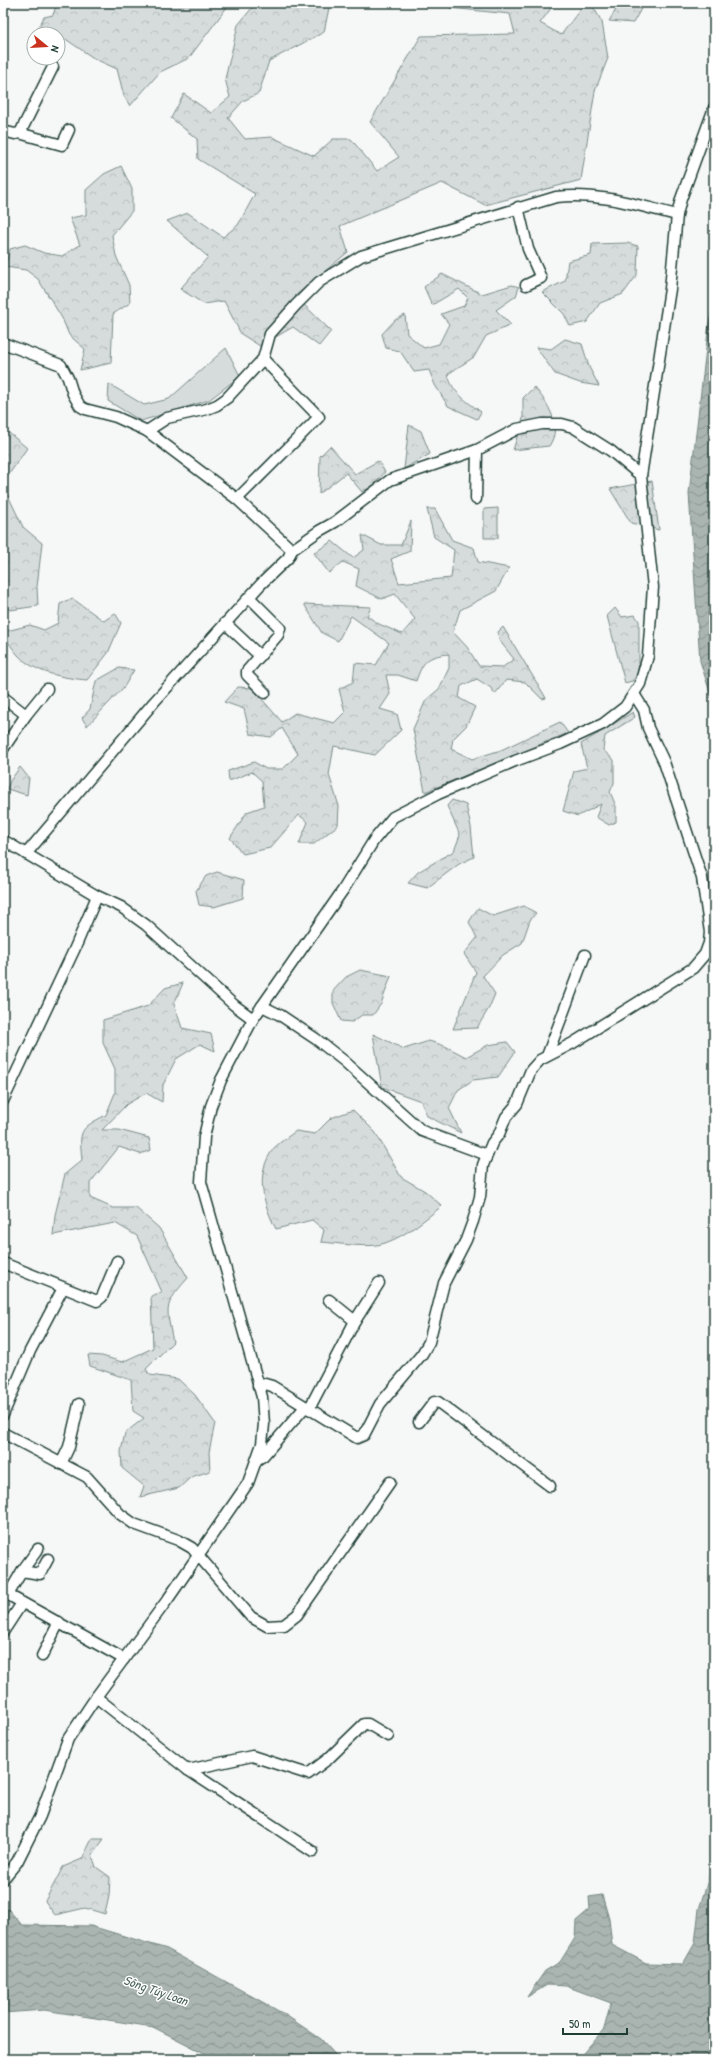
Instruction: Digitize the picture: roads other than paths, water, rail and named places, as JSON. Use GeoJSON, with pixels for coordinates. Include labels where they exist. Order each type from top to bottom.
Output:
{"type":"FeatureCollection","features":[{"type":"Feature","properties":{"kind":"street"},"geometry":{"type":"LineString","coordinates":[[20,134],[53,67]]}},
{"type":"Feature","properties":{"kind":"street"},"geometry":{"type":"LineString","coordinates":[[3,1879],[17,1862],[40,1816],[68,1739],[96,1697],[242,1493],[258,1459],[262,1444],[264,1424],[262,1397],[201,1182],[204,1137],[211,1106],[221,1080],[253,1019],[342,890],[374,840],[393,817],[438,794],[515,761],[560,744],[603,724],[625,707],[640,684],[648,656],[653,587],[641,476],[670,290],[677,216],[683,192],[714,108]]}},
{"type":"Feature","properties":{"kind":"street"},"geometry":{"type":"LineString","coordinates":[[3,131],[62,145],[69,130]]}},
{"type":"Feature","properties":{"kind":"street"},"geometry":{"type":"LineString","coordinates":[[147,431],[168,418],[217,405],[227,398],[263,359],[270,334],[296,305],[319,282],[361,256],[556,197],[577,194],[608,198],[677,216]]}},
{"type":"Feature","properties":{"kind":"street"},"geometry":{"type":"LineString","coordinates":[[518,208],[528,248],[541,278],[526,285]]}},
{"type":"Feature","properties":{"kind":"street"},"geometry":{"type":"LineString","coordinates":[[3,344],[61,365],[68,378],[73,394],[80,406],[85,409],[116,418],[147,431],[237,499],[292,550]]}},
{"type":"Feature","properties":{"kind":"street"},"geometry":{"type":"LineString","coordinates":[[237,499],[319,417],[263,359]]}},
{"type":"Feature","properties":{"kind":"street"},"geometry":{"type":"LineString","coordinates":[[26,854],[154,702],[249,597],[288,558],[292,550],[335,522],[390,480],[477,450],[517,428],[542,424],[562,424],[573,427],[611,451],[641,476]]}},
{"type":"Feature","properties":{"kind":"street"},"geometry":{"type":"LineString","coordinates":[[476,499],[477,450]]}},
{"type":"Feature","properties":{"kind":"street"},"geometry":{"type":"LineString","coordinates":[[249,597],[280,628],[278,635],[248,668],[246,673],[265,693]]}},
{"type":"Feature","properties":{"kind":"street"},"geometry":{"type":"LineString","coordinates":[[225,623],[260,656]]}},
{"type":"Feature","properties":{"kind":"street"},"geometry":{"type":"LineString","coordinates":[[3,749],[26,715],[48,689]]}},
{"type":"Feature","properties":{"kind":"street"},"geometry":{"type":"LineString","coordinates":[[258,1386],[265,1384],[272,1386],[352,1436],[361,1438],[367,1432],[380,1404],[422,1354],[433,1329],[444,1283],[471,1227],[480,1197],[482,1171],[487,1155],[492,1143],[499,1134],[506,1117],[517,1104],[531,1070],[540,1060],[573,1044],[693,968],[705,954],[709,943],[710,932],[705,894],[697,862],[664,762],[648,728],[644,710],[634,694]]}},
{"type":"Feature","properties":{"kind":"street"},"geometry":{"type":"LineString","coordinates":[[3,697],[26,715]]}},
{"type":"Feature","properties":{"kind":"street"},"geometry":{"type":"LineString","coordinates":[[3,840],[97,896],[121,907],[146,925],[234,1005],[253,1019]]}},
{"type":"Feature","properties":{"kind":"street"},"geometry":{"type":"LineString","coordinates":[[3,1101],[75,948],[97,896]]}},
{"type":"Feature","properties":{"kind":"street"},"geometry":{"type":"LineString","coordinates":[[547,1056],[586,955]]}},
{"type":"Feature","properties":{"kind":"street"},"geometry":{"type":"LineString","coordinates":[[262,1006],[280,1015],[316,1039],[344,1061],[422,1131],[487,1155]]}},
{"type":"Feature","properties":{"kind":"street"},"geometry":{"type":"LineString","coordinates":[[3,1263],[63,1288],[100,1300],[117,1261]]}},
{"type":"Feature","properties":{"kind":"street"},"geometry":{"type":"LineString","coordinates":[[258,1459],[264,1456],[307,1408],[355,1321],[378,1283]]}},
{"type":"Feature","properties":{"kind":"street"},"geometry":{"type":"LineString","coordinates":[[3,1415],[30,1351],[63,1288]]}},
{"type":"Feature","properties":{"kind":"street"},"geometry":{"type":"LineString","coordinates":[[329,1300],[355,1321]]}},
{"type":"Feature","properties":{"kind":"street"},"geometry":{"type":"LineString","coordinates":[[419,1422],[430,1405],[434,1402],[438,1402],[550,1486]]}},
{"type":"Feature","properties":{"kind":"street"},"geometry":{"type":"LineString","coordinates":[[61,1464],[69,1446],[79,1404]]}},
{"type":"Feature","properties":{"kind":"street"},"geometry":{"type":"LineString","coordinates":[[3,1433],[87,1476],[120,1514],[134,1524],[185,1543],[192,1548],[197,1556],[219,1578],[250,1617],[267,1626],[284,1625],[297,1615],[390,1482]]}},
{"type":"Feature","properties":{"kind":"street"},"geometry":{"type":"LineString","coordinates":[[38,1549],[6,1594],[124,1659]]}},
{"type":"Feature","properties":{"kind":"street"},"geometry":{"type":"LineString","coordinates":[[22,1571],[40,1574],[48,1559]]}},
{"type":"Feature","properties":{"kind":"street"},"geometry":{"type":"LineString","coordinates":[[3,1632],[22,1603]]}},
{"type":"Feature","properties":{"kind":"street"},"geometry":{"type":"LineString","coordinates":[[42,1656],[59,1622]]}},
{"type":"Feature","properties":{"kind":"street"},"geometry":{"type":"LineString","coordinates":[[96,1697],[188,1770],[313,1852]]}},
{"type":"Feature","properties":{"kind":"street"},"geometry":{"type":"LineString","coordinates":[[188,1770],[252,1756],[308,1774],[333,1754],[364,1724],[368,1724],[388,1736]]}},
{"type":"Feature","properties":{"kind":"water"},"geometry":{"type":"Polygon","coordinates":[[[714,301],[714,705],[700,661],[689,493],[709,323],[714,301]]]}},
{"type":"Feature","properties":{"kind":"water"},"geometry":{"type":"Polygon","coordinates":[[[714,1824],[714,2059],[578,2059],[604,2029],[611,2003],[566,1986],[547,1985],[527,1997],[545,1971],[560,1962],[575,1938],[576,1921],[590,1909],[589,1897],[602,1895],[609,1919],[612,1945],[646,1963],[683,1964],[695,1943],[699,1909],[709,1877],[714,1824]]]}},
{"type":"Feature","properties":{"kind":"water","name":"Sông Túy Loan"},"geometry":{"type":"Polygon","coordinates":[[[8,1909],[22,1925],[91,1926],[167,1949],[284,2014],[321,2039],[339,2059],[216,2059],[153,2027],[44,2010],[3,2013],[3,1913],[8,1909]]]}}]}
